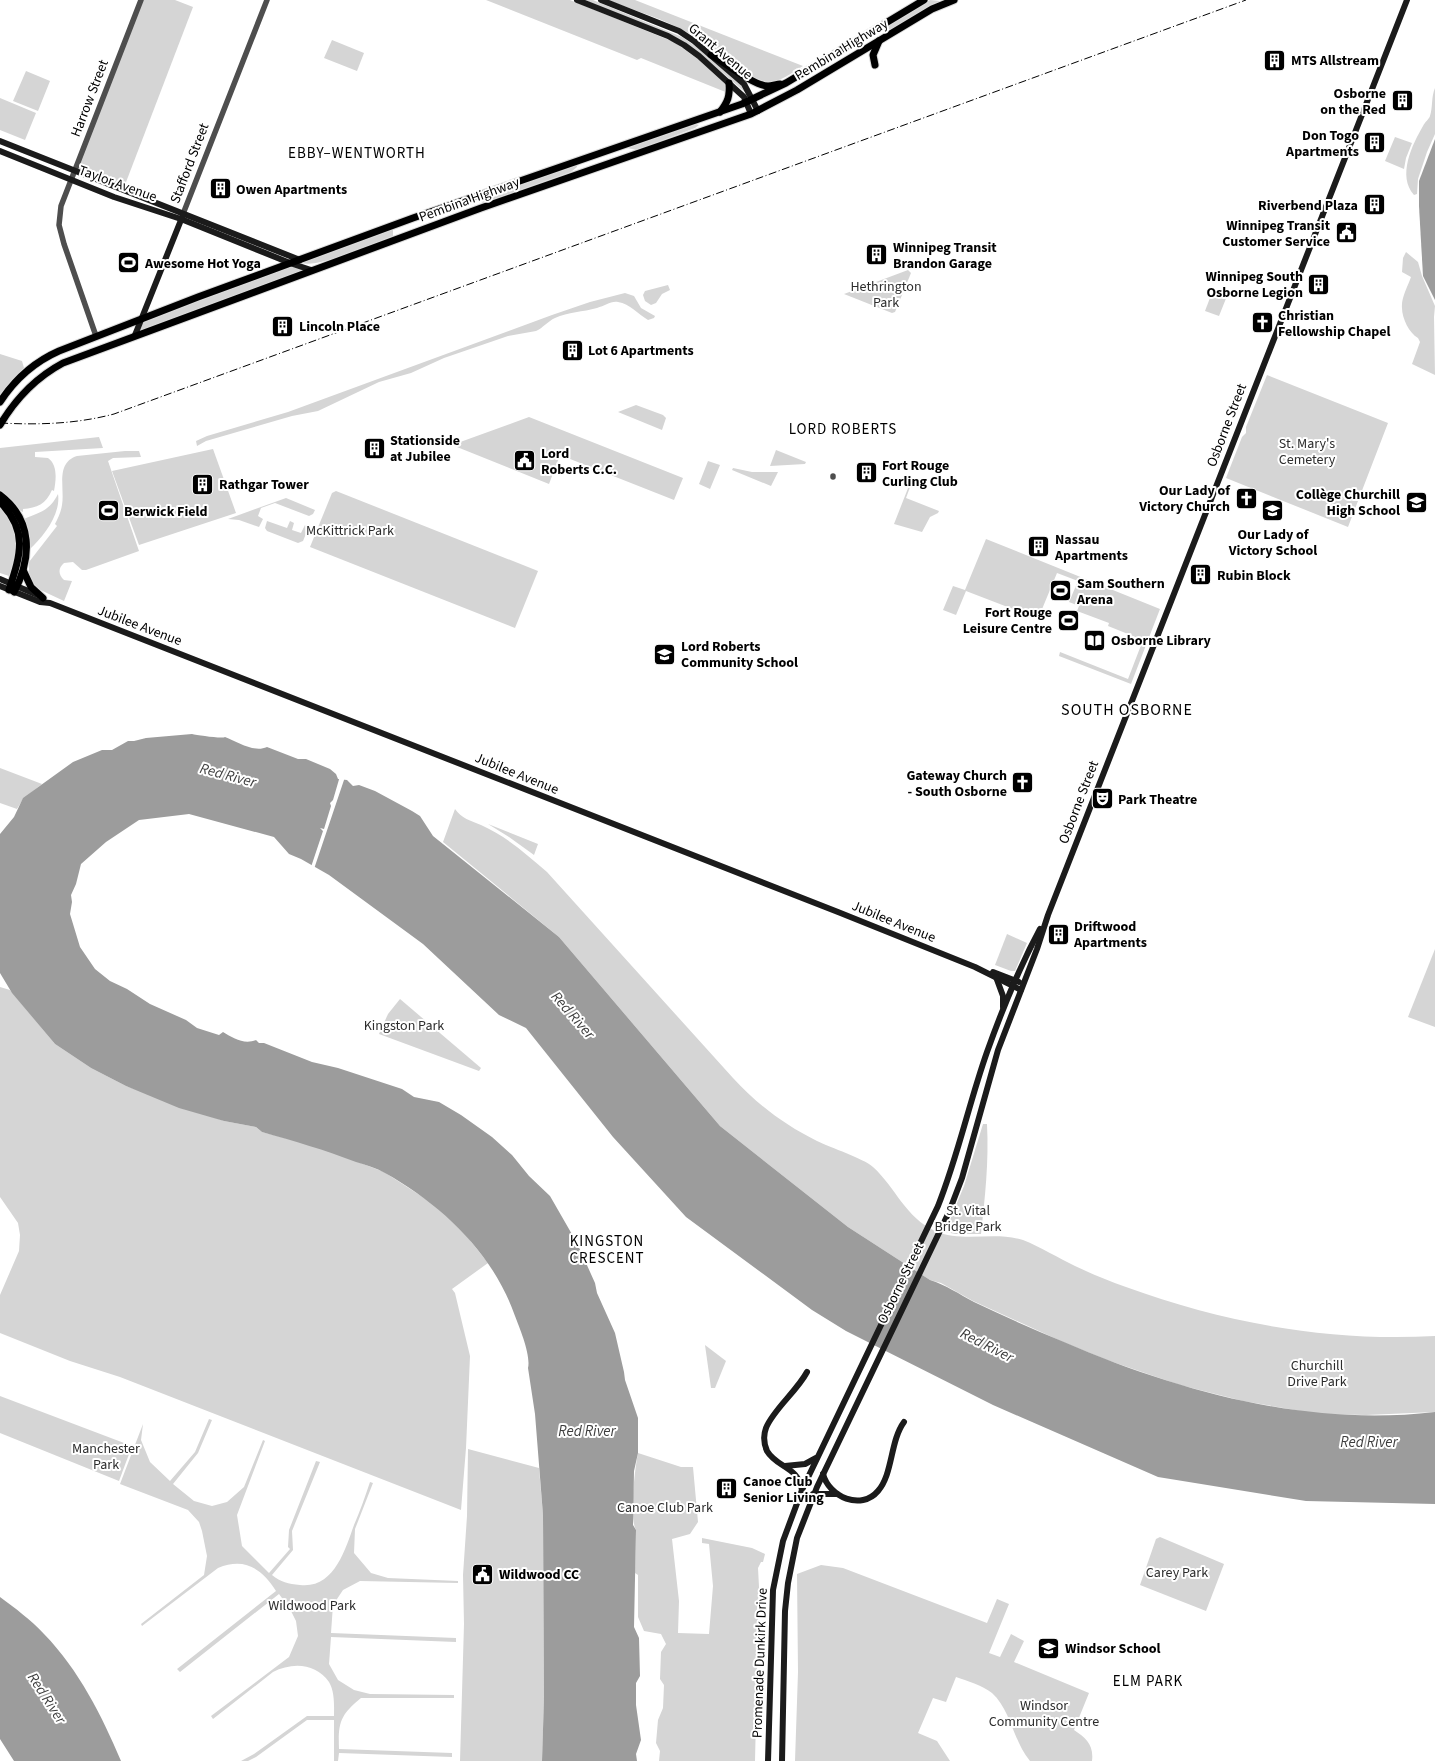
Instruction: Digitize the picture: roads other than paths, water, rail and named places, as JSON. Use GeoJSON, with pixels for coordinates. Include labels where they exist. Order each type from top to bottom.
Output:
{"type":"FeatureCollection","features":[{"type":"Feature","properties":{"kind":"main road","name":"Grant Avenue"},"geometry":{"type":"LineString","coordinates":[[577,0],[668,36],[684,45],[749,101]]}},
{"type":"Feature","properties":{"kind":"main road","name":"Grant Avenue"},"geometry":{"type":"LineString","coordinates":[[601,0],[679,31],[694,41],[744,84],[754,112]]}},
{"type":"Feature","properties":{"kind":"main road","name":"Pembina Highway"},"geometry":{"type":"LineString","coordinates":[[0,402],[19,378],[38,362],[54,353],[142,318],[442,208],[720,113],[786,83],[924,0]]}},
{"type":"Feature","properties":{"kind":"main road","name":"Pembina Highway"},"geometry":{"type":"LineString","coordinates":[[0,425],[19,397],[34,381],[46,372],[76,357],[508,198],[620,161],[754,112],[811,81],[932,9],[954,0]]}},
{"type":"Feature","properties":{"kind":"main road","name":"Osborne Street"},"geometry":{"type":"LineString","coordinates":[[856,1405],[949,1212],[962,1178],[998,1050],[1048,915],[1406,0]]}},
{"type":"Feature","properties":{"kind":"main road"},"geometry":{"type":"LineString","coordinates":[[875,64],[873,54],[879,40]]}},
{"type":"Feature","properties":{"kind":"main road"},"geometry":{"type":"LineString","coordinates":[[711,55],[753,81],[768,86],[786,83]]}},
{"type":"Feature","properties":{"kind":"main road"},"geometry":{"type":"LineString","coordinates":[[811,81],[813,70],[819,63]]}},
{"type":"Feature","properties":{"kind":"main road"},"geometry":{"type":"LineString","coordinates":[[720,113],[730,95],[729,83]]}},
{"type":"Feature","properties":{"kind":"main road","name":"Taylor Avenue"},"geometry":{"type":"LineString","coordinates":[[0,142],[75,171],[290,263],[311,270]]}},
{"type":"Feature","properties":{"kind":"main road","name":"Taylor Avenue"},"geometry":{"type":"LineString","coordinates":[[0,151],[114,198],[182,216],[300,260]]}},
{"type":"Feature","properties":{"kind":"main road","name":"Stafford Street"},"geometry":{"type":"LineString","coordinates":[[135,335],[182,216]]}},
{"type":"Feature","properties":{"kind":"main road"},"geometry":{"type":"LineString","coordinates":[[0,495],[17,513],[24,528],[27,546],[24,572],[12,588]]}},
{"type":"Feature","properties":{"kind":"main road"},"geometry":{"type":"LineString","coordinates":[[0,502],[12,517],[18,529],[20,541],[12,588]]}},
{"type":"Feature","properties":{"kind":"main road"},"geometry":{"type":"LineString","coordinates":[[24,572],[31,587],[43,598]]}},
{"type":"Feature","properties":{"kind":"main road","name":"Jubilee Avenue"},"geometry":{"type":"LineString","coordinates":[[0,580],[40,602],[50,603]]}},
{"type":"Feature","properties":{"kind":"main road","name":"Jubilee Avenue"},"geometry":{"type":"LineString","coordinates":[[0,586],[43,598],[50,603],[250,680],[1022,987]]}},
{"type":"Feature","properties":{"kind":"main road","name":"Osborne Street"},"geometry":{"type":"LineString","coordinates":[[846,1400],[938,1206],[951,1174],[986,1053],[1014,984],[1048,915]]}},
{"type":"Feature","properties":{"kind":"main road","name":"Jubilee Avenue"},"geometry":{"type":"LineString","coordinates":[[975,967],[998,974],[1014,984]]}},
{"type":"Feature","properties":{"kind":"main road"},"geometry":{"type":"LineString","coordinates":[[996,977],[1003,996],[1003,1011]]}},
{"type":"Feature","properties":{"kind":"main road"},"geometry":{"type":"LineString","coordinates":[[802,1490],[798,1478],[774,1459],[767,1450],[764,1442],[764,1433],[768,1423],[800,1384],[807,1372]]}},
{"type":"Feature","properties":{"kind":"main road","name":"Promenade Dunkirk Drive"},"geometry":{"type":"LineString","coordinates":[[768,1761],[773,1590],[783,1541],[802,1490],[846,1400]]}},
{"type":"Feature","properties":{"kind":"main road","name":"Promenade Dunkirk Drive"},"geometry":{"type":"LineString","coordinates":[[782,1761],[787,1590],[797,1538],[814,1494],[856,1405]]}},
{"type":"Feature","properties":{"kind":"main road"},"geometry":{"type":"LineString","coordinates":[[823,1474],[826,1482],[837,1494],[850,1500],[863,1500],[871,1497],[880,1489],[884,1480],[898,1433],[904,1422]]}},
{"type":"Feature","properties":{"kind":"main road"},"geometry":{"type":"LineString","coordinates":[[785,1466],[808,1463],[820,1454]]}},
{"type":"Feature","properties":{"kind":"main road"},"geometry":{"type":"LineString","coordinates":[[814,1494],[837,1494]]}},
{"type":"Feature","properties":{"kind":"street","name":"Harrow Street"},"geometry":{"type":"LineString","coordinates":[[96,336],[62,237],[59,225],[61,206],[141,0]]}},
{"type":"Feature","properties":{"kind":"street","name":"Stafford Street"},"geometry":{"type":"LineString","coordinates":[[182,216],[266,0]]}},
{"type":"Feature","properties":{"kind":"water"},"geometry":{"type":"Polygon","coordinates":[[[1435,139],[1435,300],[1423,276],[1419,181],[1435,139]]]}},
{"type":"Feature","properties":{"kind":"water","name":"Red River"},"geometry":{"type":"Polygon","coordinates":[[[192,734],[225,737],[251,748],[267,747],[298,759],[306,759],[330,769],[336,774],[338,779],[347,780],[353,786],[359,785],[375,791],[420,816],[433,836],[559,937],[720,1126],[848,1227],[930,1280],[1019,1323],[1108,1360],[1199,1390],[1292,1410],[1387,1415],[1435,1412],[1435,1504],[1306,1501],[1158,1477],[993,1405],[846,1331],[812,1310],[686,1217],[613,1137],[526,1028],[499,1015],[423,944],[329,875],[289,854],[274,837],[189,814],[139,820],[106,842],[81,864],[71,895],[70,914],[80,947],[95,969],[110,981],[127,989],[150,1004],[186,1020],[197,1028],[219,1035],[223,1032],[247,1042],[256,1040],[259,1043],[264,1043],[312,1062],[338,1068],[402,1089],[414,1097],[439,1102],[461,1115],[492,1137],[512,1155],[529,1176],[550,1196],[577,1243],[595,1283],[597,1293],[615,1333],[625,1380],[638,1418],[638,1453],[634,1471],[633,1525],[636,1530],[634,1627],[639,1638],[640,1676],[636,1683],[636,1705],[641,1740],[636,1754],[637,1761],[542,1761],[544,1697],[543,1515],[535,1414],[528,1356],[524,1342],[505,1293],[493,1272],[463,1233],[445,1216],[426,1200],[382,1171],[262,1132],[256,1127],[224,1121],[179,1108],[126,1086],[91,1068],[55,1044],[12,993],[0,973],[0,834],[14,817],[23,798],[73,762],[102,750],[112,750],[128,741],[192,734]]]}},
{"type":"Feature","properties":{"kind":"water","name":"Red River"},"geometry":{"type":"Polygon","coordinates":[[[0,1597],[23,1614],[57,1648],[79,1678],[98,1711],[121,1761],[14,1761],[0,1739],[0,1597]]]}},
{"type":"Feature","properties":{"kind":"railway"},"geometry":{"type":"LineString","coordinates":[[0,423],[57,423],[86,420],[114,414],[1246,0]]}},
{"type":"Feature","properties":{"kind":"place","name":"MTS Allstream"},"geometry":{"type":"Point","coordinates":[1275,60]}},
{"type":"Feature","properties":{"kind":"place","name":"Osborne on the Red"},"geometry":{"type":"Point","coordinates":[1402,101]}},
{"type":"Feature","properties":{"kind":"place","name":"Don Togo Apartments"},"geometry":{"type":"Point","coordinates":[1375,143]}},
{"type":"Feature","properties":{"kind":"place","name":"Owen Apartments"},"geometry":{"type":"Point","coordinates":[220,189]}},
{"type":"Feature","properties":{"kind":"place","name":"Riverbend Plaza"},"geometry":{"type":"Point","coordinates":[1374,205]}},
{"type":"Feature","properties":{"kind":"place","name":"Winnipeg Transit Customer Service"},"geometry":{"type":"Point","coordinates":[1346,233]}},
{"type":"Feature","properties":{"kind":"place","name":"Winnipeg Transit Brandon Garage"},"geometry":{"type":"Point","coordinates":[877,255]}},
{"type":"Feature","properties":{"kind":"place","name":"Awesome Hot Yoga"},"geometry":{"type":"Point","coordinates":[129,263]}},
{"type":"Feature","properties":{"kind":"place","name":"Winnipeg South Osborne Legion"},"geometry":{"type":"Point","coordinates":[1319,284]}},
{"type":"Feature","properties":{"kind":"place","name":"Christian Fellowship Chapel"},"geometry":{"type":"Point","coordinates":[1262,323]}},
{"type":"Feature","properties":{"kind":"place","name":"Lincoln Place"},"geometry":{"type":"Point","coordinates":[283,326]}},
{"type":"Feature","properties":{"kind":"place","name":"Lot 6 Apartments"},"geometry":{"type":"Point","coordinates":[572,350]}},
{"type":"Feature","properties":{"kind":"place","name":"Stationside at Jubilee"},"geometry":{"type":"Point","coordinates":[374,448]}},
{"type":"Feature","properties":{"kind":"place","name":"Lord Roberts C.C."},"geometry":{"type":"Point","coordinates":[525,461]}},
{"type":"Feature","properties":{"kind":"place","name":"Fort Rouge Curling Club"},"geometry":{"type":"Point","coordinates":[866,473]}},
{"type":"Feature","properties":{"kind":"place","name":"Rathgar Tower"},"geometry":{"type":"Point","coordinates":[203,484]}},
{"type":"Feature","properties":{"kind":"place","name":"Our Lady of Victory Church"},"geometry":{"type":"Point","coordinates":[1246,498]}},
{"type":"Feature","properties":{"kind":"place","name":"Collège Churchill High School"},"geometry":{"type":"Point","coordinates":[1416,502]}},
{"type":"Feature","properties":{"kind":"place","name":"Berwick Field"},"geometry":{"type":"Point","coordinates":[108,511]}},
{"type":"Feature","properties":{"kind":"place","name":"Our Lady of Victory School"},"geometry":{"type":"Point","coordinates":[1273,511]}},
{"type":"Feature","properties":{"kind":"place","name":"Nassau Apartments"},"geometry":{"type":"Point","coordinates":[1039,547]}},
{"type":"Feature","properties":{"kind":"place","name":"Rubin Block"},"geometry":{"type":"Point","coordinates":[1201,575]}},
{"type":"Feature","properties":{"kind":"place","name":"Sam Southern Arena"},"geometry":{"type":"Point","coordinates":[1061,591]}},
{"type":"Feature","properties":{"kind":"place","name":"Fort Rouge Leisure Centre"},"geometry":{"type":"Point","coordinates":[1068,620]}},
{"type":"Feature","properties":{"kind":"place","name":"Osborne Library"},"geometry":{"type":"Point","coordinates":[1095,640]}},
{"type":"Feature","properties":{"kind":"place","name":"Lord Roberts Community School"},"geometry":{"type":"Point","coordinates":[665,654]}},
{"type":"Feature","properties":{"kind":"place","name":"Gateway Church - South Osborne"},"geometry":{"type":"Point","coordinates":[1023,783]}},
{"type":"Feature","properties":{"kind":"place","name":"Park Theatre"},"geometry":{"type":"Point","coordinates":[1102,799]}},
{"type":"Feature","properties":{"kind":"place","name":"Driftwood Apartments"},"geometry":{"type":"Point","coordinates":[1058,934]}},
{"type":"Feature","properties":{"kind":"place","name":"Canoe Club Senior Living"},"geometry":{"type":"Point","coordinates":[727,1489]}},
{"type":"Feature","properties":{"kind":"place","name":"Wildwood CC"},"geometry":{"type":"Point","coordinates":[483,1574]}},
{"type":"Feature","properties":{"kind":"place","name":"Windsor School"},"geometry":{"type":"Point","coordinates":[1049,1648]}},
{"type":"Feature","properties":{"kind":"district","name":"EBBY–WENTWORTH"},"geometry":{"type":"Point","coordinates":[357,153]}},
{"type":"Feature","properties":{"kind":"district","name":"LORD ROBERTS"},"geometry":{"type":"Point","coordinates":[843,429]}},
{"type":"Feature","properties":{"kind":"district","name":"SOUTH OSBORNE"},"geometry":{"type":"Point","coordinates":[1127,709]}},
{"type":"Feature","properties":{"kind":"district","name":"KINGSTON CRESCENT"},"geometry":{"type":"Point","coordinates":[607,1250]}},
{"type":"Feature","properties":{"kind":"district","name":"ELM PARK"},"geometry":{"type":"Point","coordinates":[1148,1681]}},
{"type":"Feature","properties":{"kind":"park label","name":"Hethrington Park"},"geometry":{"type":"Point","coordinates":[886,294]}},
{"type":"Feature","properties":{"kind":"park label","name":"St. Mary's Cemetery"},"geometry":{"type":"Point","coordinates":[1307,452]}},
{"type":"Feature","properties":{"kind":"park label","name":"McKittrick Park"},"geometry":{"type":"Point","coordinates":[350,530]}},
{"type":"Feature","properties":{"kind":"park label","name":"Kingston Park"},"geometry":{"type":"Point","coordinates":[404,1025]}},
{"type":"Feature","properties":{"kind":"park label","name":"St. Vital Bridge Park"},"geometry":{"type":"Point","coordinates":[968,1218]}},
{"type":"Feature","properties":{"kind":"park label","name":"Churchill Drive Park"},"geometry":{"type":"Point","coordinates":[1317,1374]}},
{"type":"Feature","properties":{"kind":"park label","name":"Manchester Park"},"geometry":{"type":"Point","coordinates":[106,1456]}},
{"type":"Feature","properties":{"kind":"park label","name":"Canoe Club Park"},"geometry":{"type":"Point","coordinates":[665,1507]}},
{"type":"Feature","properties":{"kind":"park label","name":"Carey Park"},"geometry":{"type":"Point","coordinates":[1177,1572]}},
{"type":"Feature","properties":{"kind":"park label","name":"Wildwood Park"},"geometry":{"type":"Point","coordinates":[312,1605]}},
{"type":"Feature","properties":{"kind":"park label","name":"Windsor Community Centre"},"geometry":{"type":"Point","coordinates":[1044,1714]}}]}
